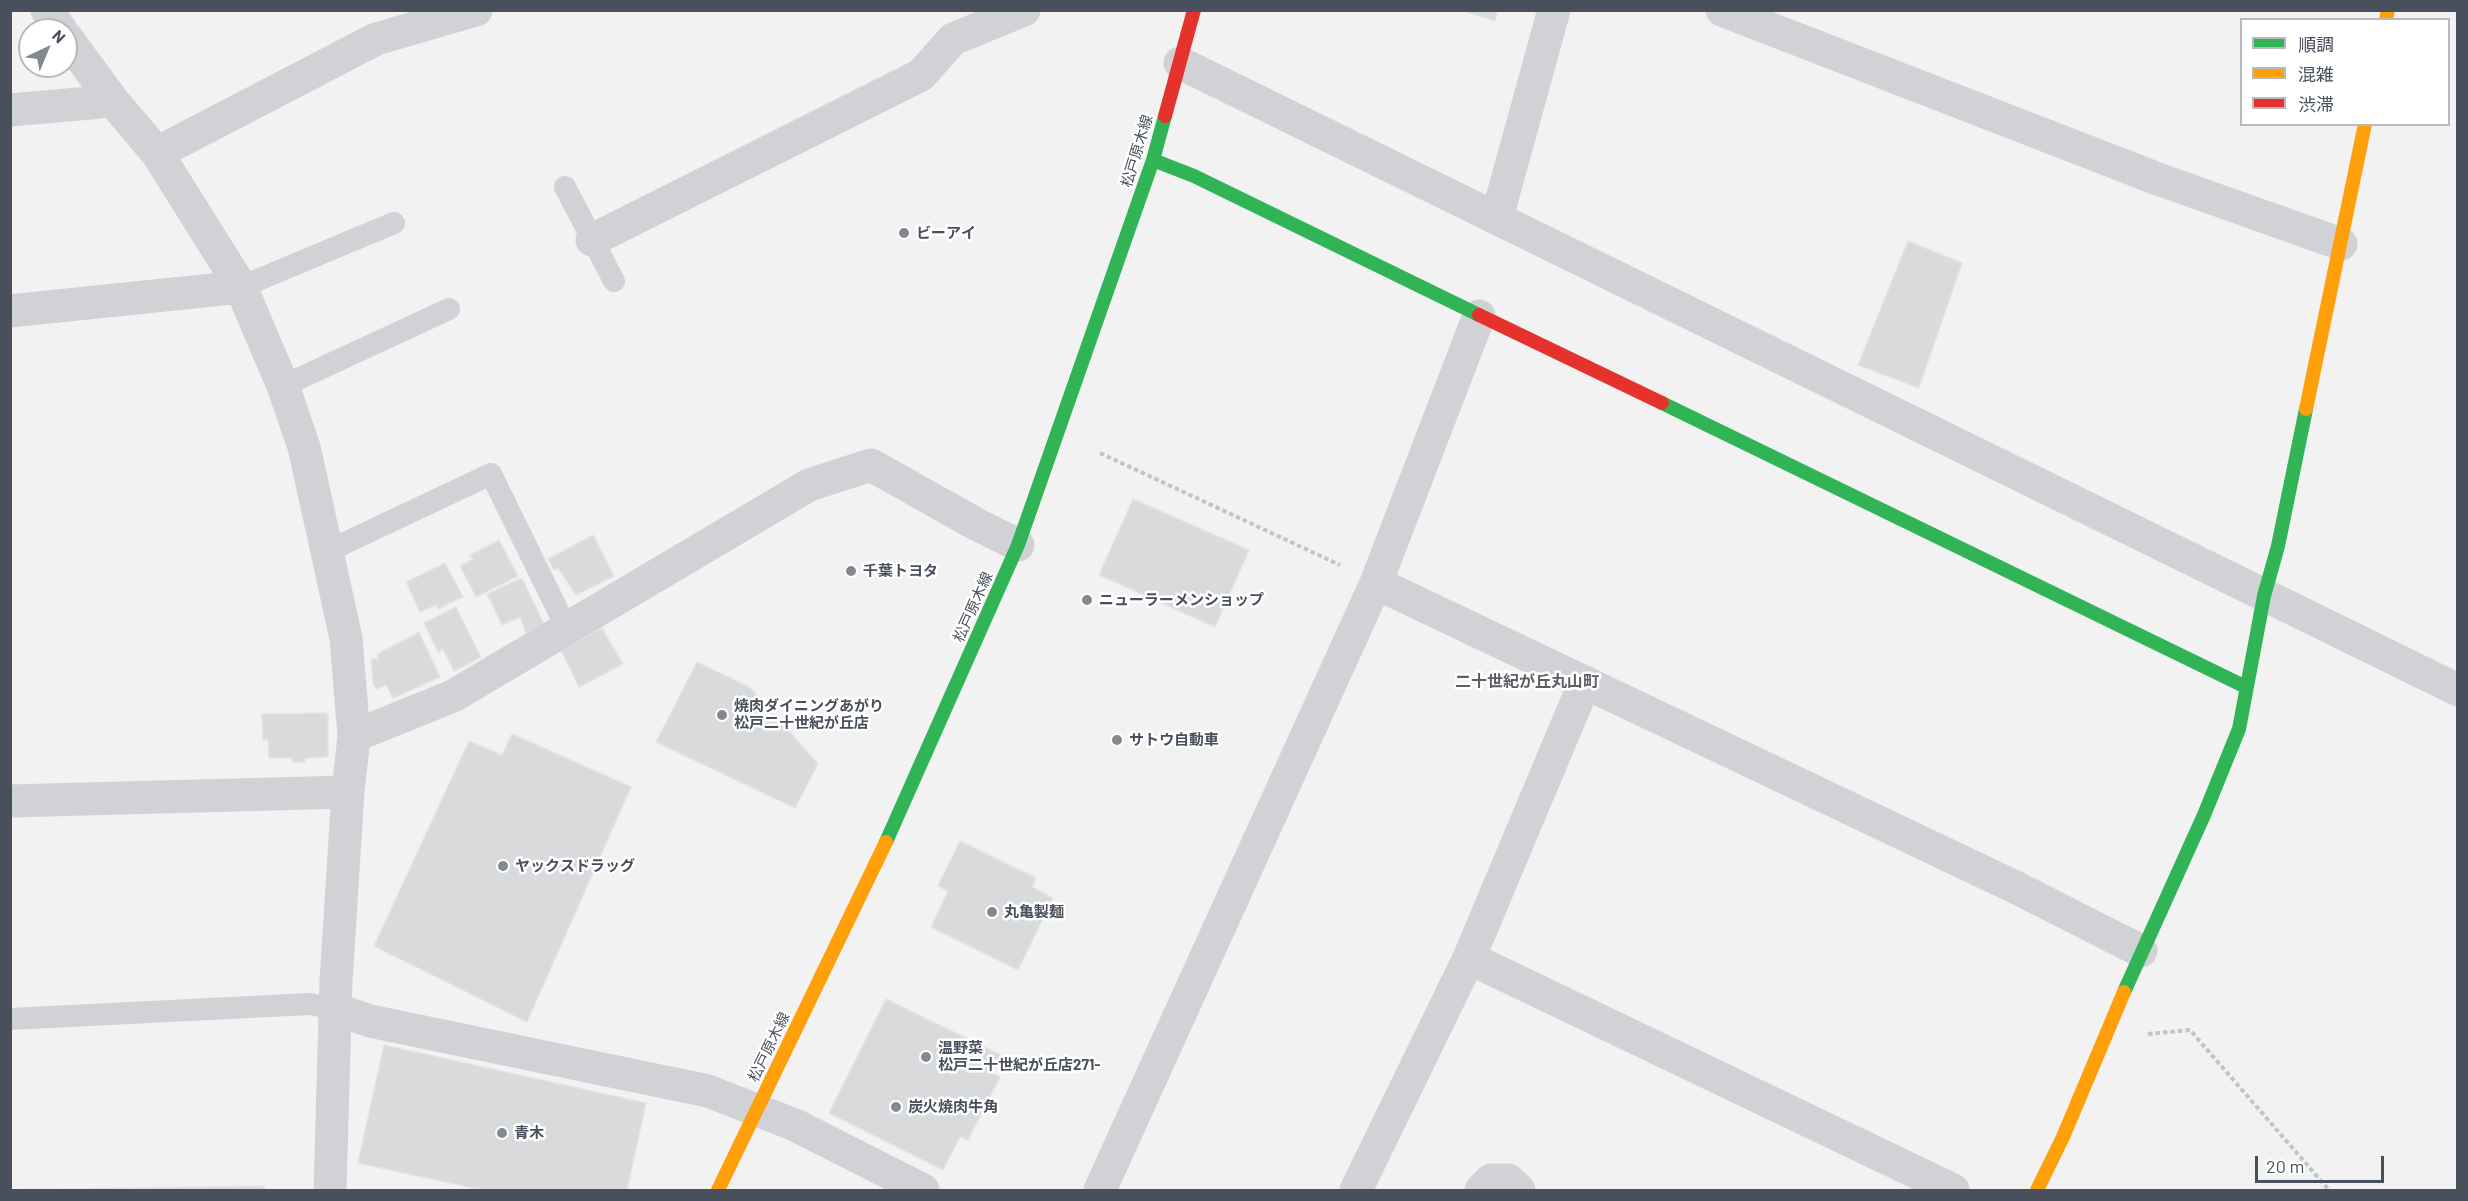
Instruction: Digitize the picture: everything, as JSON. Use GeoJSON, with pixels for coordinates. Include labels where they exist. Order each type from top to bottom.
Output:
{"type":"FeatureCollection","features":[{"type":"Feature","properties":{"kind":"street"},"geometry":{"type":"LineString","coordinates":[[157,153],[376,39],[476,10]]}},
{"type":"Feature","properties":{"kind":"street"},"geometry":{"type":"LineString","coordinates":[[592,240],[921,75],[953,39],[1024,10]]}},
{"type":"Feature","properties":{"kind":"street","name":"松戸原木線"},"geometry":{"type":"LineString","coordinates":[[718,1191],[897,819],[1018,544],[1153,160],[1194,10]]}},
{"type":"Feature","properties":{"kind":"street"},"geometry":{"type":"LineString","coordinates":[[1497,217],[1554,10]]}},
{"type":"Feature","properties":{"kind":"street"},"geometry":{"type":"LineString","coordinates":[[1722,10],[2158,179],[2341,244]]}},
{"type":"Feature","properties":{"kind":"street"},"geometry":{"type":"LineString","coordinates":[[78,53],[113,101],[157,153],[241,287],[283,386],[304,447],[346,638],[354,736],[348,792],[334,1009],[330,1191]]}},
{"type":"Feature","properties":{"kind":"street"},"geometry":{"type":"LineString","coordinates":[[1180,63],[2457,690]]}},
{"type":"Feature","properties":{"kind":"street"},"geometry":{"type":"LineString","coordinates":[[10,110],[113,101]]}},
{"type":"Feature","properties":{"kind":"street"},"geometry":{"type":"LineString","coordinates":[[2037,1191],[2063,1137],[2141,951],[2240,729],[2264,596],[2278,546],[2365,126]]}},
{"type":"Feature","properties":{"kind":"street"},"geometry":{"type":"LineString","coordinates":[[1153,160],[1194,176],[2246,687]]}},
{"type":"Feature","properties":{"kind":"street"},"geometry":{"type":"LineString","coordinates":[[10,312],[241,287]]}},
{"type":"Feature","properties":{"kind":"street"},"geometry":{"type":"LineString","coordinates":[[1100,1191],[1376,583],[1479,316]]}},
{"type":"Feature","properties":{"kind":"street"},"geometry":{"type":"LineString","coordinates":[[354,736],[453,696],[809,484],[871,465],[976,524],[1018,544]]}},
{"type":"Feature","properties":{"kind":"street"},"geometry":{"type":"LineString","coordinates":[[1376,583],[2018,888],[2141,951]]}},
{"type":"Feature","properties":{"kind":"street"},"geometry":{"type":"LineString","coordinates":[[1356,1191],[1469,958],[1585,681]]}},
{"type":"Feature","properties":{"kind":"street"},"geometry":{"type":"LineString","coordinates":[[10,801],[348,792]]}},
{"type":"Feature","properties":{"kind":"street"},"geometry":{"type":"LineString","coordinates":[[1469,958],[1953,1191]]}},
{"type":"Feature","properties":{"kind":"street"},"geometry":{"type":"LineString","coordinates":[[334,1009],[381,1023],[708,1091],[795,1125],[923,1191]]}},
{"type":"Feature","properties":{"kind":"street"},"geometry":{"type":"LineString","coordinates":[[1481,1191],[1491,1180],[1508,1180],[1519,1191]]}},
{"type":"Feature","properties":{"kind":"lane"},"geometry":{"type":"LineString","coordinates":[[565,188],[614,281]]}},
{"type":"Feature","properties":{"kind":"lane"},"geometry":{"type":"LineString","coordinates":[[241,287],[394,223]]}},
{"type":"Feature","properties":{"kind":"lane"},"geometry":{"type":"LineString","coordinates":[[283,386],[449,309]]}},
{"type":"Feature","properties":{"kind":"lane"},"geometry":{"type":"LineString","coordinates":[[326,552],[491,474],[567,629]]}},
{"type":"Feature","properties":{"kind":"lane"},"geometry":{"type":"LineString","coordinates":[[10,1018],[310,1004],[334,1009]]}},
{"type":"Feature","properties":{"kind":"path"},"geometry":{"type":"LineString","coordinates":[[1100,453],[1376,583]]}},
{"type":"Feature","properties":{"kind":"path"},"geometry":{"type":"LineString","coordinates":[[2104,1038],[2190,1030],[2329,1191]]}},
{"type":"Feature","properties":{"kind":"building"},"geometry":{"type":"Polygon","coordinates":[[[1461,10],[1498,10],[1495,21],[1461,10]]]}},
{"type":"Feature","properties":{"kind":"building"},"geometry":{"type":"Polygon","coordinates":[[[1908,241],[1962,263],[1919,388],[1858,365],[1908,241]]]}},
{"type":"Feature","properties":{"kind":"building"},"geometry":{"type":"Polygon","coordinates":[[[1133,499],[1249,550],[1215,627],[1099,575],[1133,499]]]}},
{"type":"Feature","properties":{"kind":"building"},"geometry":{"type":"Polygon","coordinates":[[[593,535],[614,576],[576,595],[558,568],[554,570],[548,559],[593,535]]]}},
{"type":"Feature","properties":{"kind":"building"},"geometry":{"type":"Polygon","coordinates":[[[499,540],[518,576],[476,597],[460,566],[473,559],[470,555],[499,540]]]}},
{"type":"Feature","properties":{"kind":"building"},"geometry":{"type":"Polygon","coordinates":[[[445,563],[463,597],[438,609],[436,605],[420,612],[406,582],[445,563]]]}},
{"type":"Feature","properties":{"kind":"building"},"geometry":{"type":"Polygon","coordinates":[[[522,578],[544,624],[526,633],[520,617],[502,625],[487,594],[522,578]]]}},
{"type":"Feature","properties":{"kind":"building"},"geometry":{"type":"Polygon","coordinates":[[[456,607],[481,657],[454,671],[443,649],[438,652],[424,623],[456,607]]]}},
{"type":"Feature","properties":{"kind":"building"},"geometry":{"type":"Polygon","coordinates":[[[602,628],[623,664],[579,687],[561,650],[602,628]]]}},
{"type":"Feature","properties":{"kind":"building"},"geometry":{"type":"Polygon","coordinates":[[[419,632],[440,677],[393,698],[386,685],[377,689],[373,684],[371,659],[378,659],[378,654],[419,632]]]}},
{"type":"Feature","properties":{"kind":"building","name":"焼肉ダイニングあがり 松戸二十世紀が丘店"},"geometry":{"type":"Polygon","coordinates":[[[697,662],[751,688],[818,764],[795,808],[656,742],[697,662]]]}},
{"type":"Feature","properties":{"kind":"building"},"geometry":{"type":"Polygon","coordinates":[[[328,713],[328,757],[305,758],[305,762],[292,762],[292,758],[269,758],[268,739],[263,740],[262,714],[328,713]]]}},
{"type":"Feature","properties":{"kind":"building","name":"ヤックスドラッグ"},"geometry":{"type":"Polygon","coordinates":[[[512,734],[631,787],[527,1022],[374,946],[469,741],[502,755],[512,734]]]}},
{"type":"Feature","properties":{"kind":"building","name":"丸亀製麺"},"geometry":{"type":"Polygon","coordinates":[[[960,841],[1036,878],[1032,887],[1053,898],[1018,970],[931,927],[948,891],[938,886],[960,841]]]}},
{"type":"Feature","properties":{"kind":"building"},"geometry":{"type":"Polygon","coordinates":[[[886,999],[1001,1055],[992,1073],[1000,1077],[968,1140],[960,1137],[943,1170],[829,1113],[886,999]]]}},
{"type":"Feature","properties":{"kind":"building","name":"青木"},"geometry":{"type":"Polygon","coordinates":[[[384,1045],[646,1103],[627,1190],[482,1190],[358,1163],[384,1045]]]}},
{"type":"Feature","properties":{"kind":"building"},"geometry":{"type":"Polygon","coordinates":[[[264,1186],[264,1190],[10,1190],[264,1186]]]}},
{"type":"Feature","properties":{"kind":"traffic: fast"},"geometry":{"type":"LineString","coordinates":[[886,842],[1018,545],[1153,160],[1165,116]]}},
{"type":"Feature","properties":{"kind":"traffic: fast"},"geometry":{"type":"LineString","coordinates":[[1153,160],[1194,176],[1479,315]]}},
{"type":"Feature","properties":{"kind":"traffic: fast"},"geometry":{"type":"LineString","coordinates":[[1662,403],[2246,687]]}},
{"type":"Feature","properties":{"kind":"traffic: fast"},"geometry":{"type":"LineString","coordinates":[[2124,992],[2204,815],[2239,729],[2264,596],[2278,546],[2306,409]]}},
{"type":"Feature","properties":{"kind":"traffic: slow"},"geometry":{"type":"LineString","coordinates":[[2386,18],[2388,10]]}},
{"type":"Feature","properties":{"kind":"traffic: slow"},"geometry":{"type":"LineString","coordinates":[[2306,409],[2365,126]]}},
{"type":"Feature","properties":{"kind":"traffic: slow"},"geometry":{"type":"LineString","coordinates":[[718,1190],[886,842]]}},
{"type":"Feature","properties":{"kind":"traffic: slow"},"geometry":{"type":"LineString","coordinates":[[2037,1190],[2063,1137],[2124,992]]}},
{"type":"Feature","properties":{"kind":"traffic: jam"},"geometry":{"type":"LineString","coordinates":[[1165,116],[1194,10]]}},
{"type":"Feature","properties":{"kind":"traffic: jam"},"geometry":{"type":"LineString","coordinates":[[1479,315],[1662,403]]}},
{"type":"Feature","properties":{"kind":"place","name":"ビーアイ"},"geometry":{"type":"Point","coordinates":[904,233]}},
{"type":"Feature","properties":{"kind":"place","name":"千葉トヨタ"},"geometry":{"type":"Point","coordinates":[851,571]}},
{"type":"Feature","properties":{"kind":"place","name":"ニューラーメンショップ"},"geometry":{"type":"Point","coordinates":[1087,600]}},
{"type":"Feature","properties":{"kind":"place","name":"焼肉ダイニングあがり 松戸二十世紀が丘店"},"geometry":{"type":"Point","coordinates":[722,715]}},
{"type":"Feature","properties":{"kind":"place","name":"サトウ自動車"},"geometry":{"type":"Point","coordinates":[1117,740]}},
{"type":"Feature","properties":{"kind":"place","name":"ヤックスドラッグ"},"geometry":{"type":"Point","coordinates":[503,866]}},
{"type":"Feature","properties":{"kind":"place","name":"丸亀製麺"},"geometry":{"type":"Point","coordinates":[992,912]}},
{"type":"Feature","properties":{"kind":"place","name":"温野菜 松戸二十世紀が丘店271-"},"geometry":{"type":"Point","coordinates":[926,1057]}},
{"type":"Feature","properties":{"kind":"place","name":"炭火焼肉牛角"},"geometry":{"type":"Point","coordinates":[896,1107]}},
{"type":"Feature","properties":{"kind":"place","name":"青木"},"geometry":{"type":"Point","coordinates":[502,1133]}},
{"type":"Feature","properties":{"kind":"district","name":"二十世紀が丘丸山町"},"geometry":{"type":"Point","coordinates":[1527,682]}}]}
